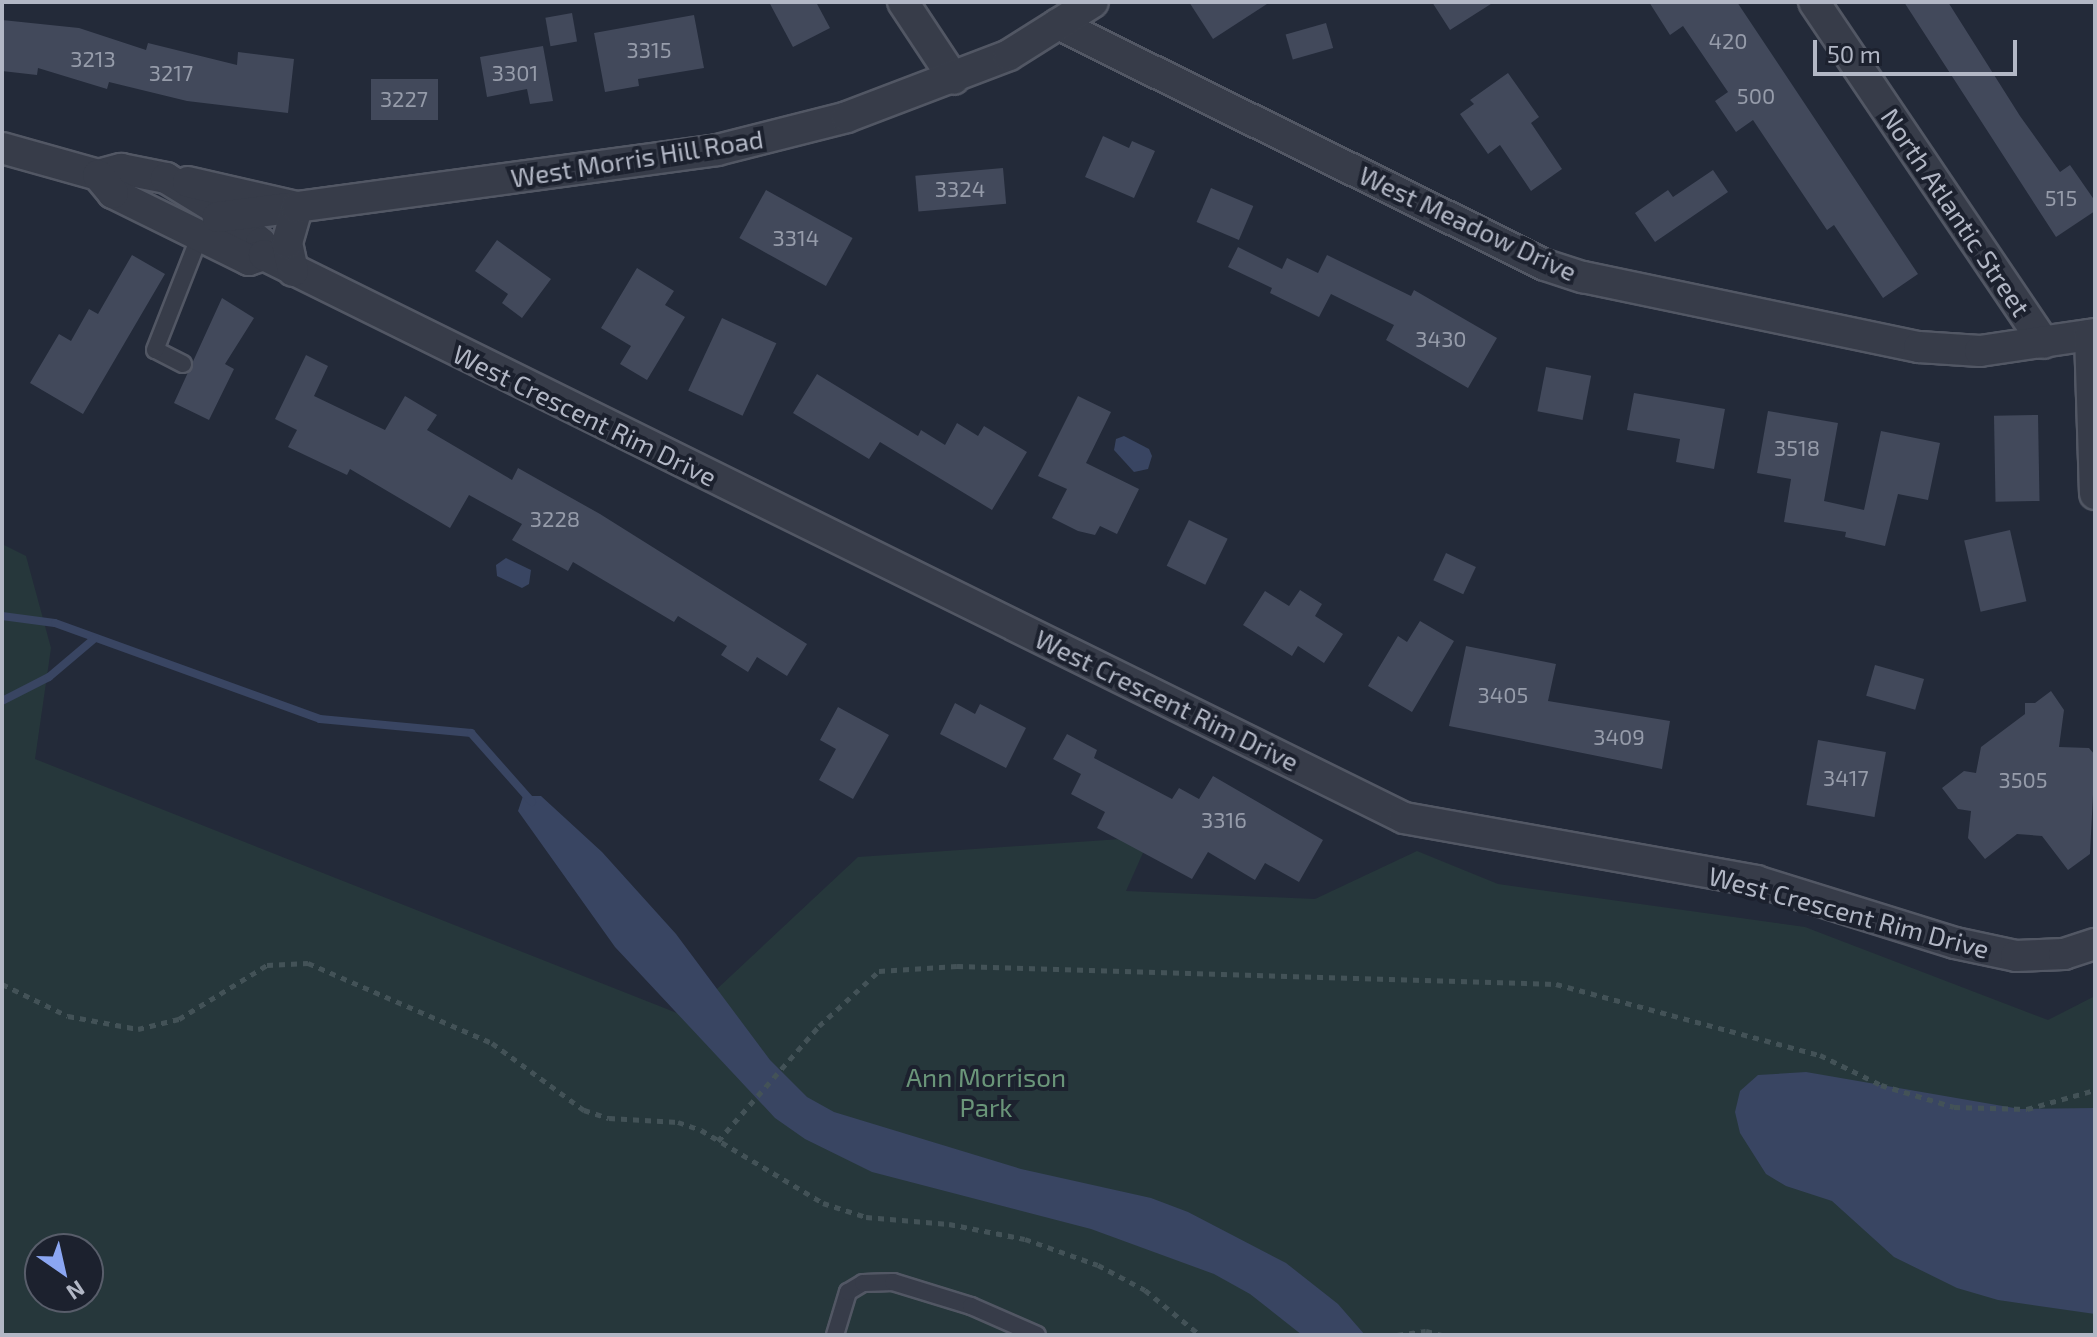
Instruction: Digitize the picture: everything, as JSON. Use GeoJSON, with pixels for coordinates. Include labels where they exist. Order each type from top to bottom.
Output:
{"type":"FeatureCollection","features":[{"type":"Feature","properties":{"kind":"street"},"geometry":{"type":"LineString","coordinates":[[903,2],[954,79]]}},
{"type":"Feature","properties":{"kind":"street","name":"West Morris Hill Road"},"geometry":{"type":"LineString","coordinates":[[164,217],[230,217],[717,150],[847,117],[954,79],[1009,55],[1093,2]]}},
{"type":"Feature","properties":{"kind":"street","name":"North Atlantic Street"},"geometry":{"type":"LineString","coordinates":[[1814,2],[2044,343]]}},
{"type":"Feature","properties":{"kind":"street","name":"West Meadow Drive"},"geometry":{"type":"LineString","coordinates":[[1058,24],[1570,273],[1919,347],[1980,351],[2093,334]]}},
{"type":"Feature","properties":{"kind":"street","name":"West Crescent Rim Drive"},"geometry":{"type":"LineString","coordinates":[[2,148],[98,175],[121,169],[166,178],[230,217],[261,243],[264,255],[293,271],[1404,818],[1756,881],[1955,943],[2016,956],[2064,954],[2095,944]]}},
{"type":"Feature","properties":{"kind":"street","name":"West Crescent Rim Drive"},"geometry":{"type":"LineString","coordinates":[[98,175],[113,193],[249,260],[264,255]]}},
{"type":"Feature","properties":{"kind":"street","name":"West Morris Hill Road"},"geometry":{"type":"LineString","coordinates":[[166,178],[297,207]]}},
{"type":"Feature","properties":{"kind":"street"},"geometry":{"type":"LineString","coordinates":[[293,271],[287,243],[297,207]]}},
{"type":"Feature","properties":{"kind":"street"},"geometry":{"type":"LineString","coordinates":[[2093,334],[2095,494]]}},
{"type":"Feature","properties":{"kind":"lane"},"geometry":{"type":"LineString","coordinates":[[183,364],[155,350],[200,235]]}},
{"type":"Feature","properties":{"kind":"lane"},"geometry":{"type":"LineString","coordinates":[[835,1335],[848,1292],[863,1283],[893,1282],[971,1306],[1037,1335]]}},
{"type":"Feature","properties":{"kind":"path"},"geometry":{"type":"LineString","coordinates":[[2,984],[68,1016],[138,1029],[202,1008],[267,965],[308,963],[492,1043],[584,1110],[609,1118],[678,1122],[718,1141],[823,1203],[866,1217],[949,1224],[1025,1239],[1098,1265],[1145,1290],[1200,1335]]}},
{"type":"Feature","properties":{"kind":"path"},"geometry":{"type":"LineString","coordinates":[[718,1141],[819,1026],[879,971],[957,966],[1556,984],[1820,1055],[1881,1085],[1954,1107],[2027,1109],[2095,1090]]}},
{"type":"Feature","properties":{"kind":"path"},"geometry":{"type":"LineString","coordinates":[[1397,1335],[1426,1331],[1442,1335]]}},
{"type":"Feature","properties":{"kind":"green space","name":"Ann Morrison Park"},"geometry":{"type":"Polygon","coordinates":[[[2,544],[26,556],[51,648],[35,759],[687,1017],[858,857],[1150,837],[1126,891],[1315,899],[1417,851],[1498,884],[1805,927],[2048,1020],[2095,996],[2095,1335],[2,1335],[2,544]]]}},
{"type":"Feature","properties":{"kind":"water"},"geometry":{"type":"Polygon","coordinates":[[[1124,436],[1149,449],[1152,456],[1148,469],[1134,472],[1114,450],[1116,439],[1124,436]]]}},
{"type":"Feature","properties":{"kind":"water"},"geometry":{"type":"Polygon","coordinates":[[[506,558],[531,570],[529,584],[522,588],[497,576],[496,565],[506,558]]]}},
{"type":"Feature","properties":{"kind":"water"},"geometry":{"type":"Polygon","coordinates":[[[523,796],[541,796],[602,852],[676,934],[770,1060],[807,1097],[834,1112],[1021,1169],[1151,1198],[1188,1212],[1286,1263],[1338,1304],[1365,1335],[1302,1335],[1250,1294],[1214,1274],[1091,1229],[872,1172],[805,1139],[775,1118],[615,947],[518,811],[523,796]]]}},
{"type":"Feature","properties":{"kind":"water"},"geometry":{"type":"Polygon","coordinates":[[[1806,1072],[2020,1109],[2095,1108],[2095,1314],[1998,1300],[1957,1288],[1894,1257],[1832,1201],[1786,1186],[1766,1174],[1740,1133],[1735,1112],[1740,1091],[1758,1075],[1806,1072]]]}},
{"type":"Feature","properties":{"kind":"building"},"geometry":{"type":"Polygon","coordinates":[[[769,2],[816,2],[830,28],[793,47],[769,2]]]}},
{"type":"Feature","properties":{"kind":"building"},"geometry":{"type":"Polygon","coordinates":[[[1189,2],[1270,2],[1213,39],[1189,2]]]}},
{"type":"Feature","properties":{"kind":"building"},"geometry":{"type":"Polygon","coordinates":[[[1432,2],[1494,2],[1450,30],[1432,2]]]}},
{"type":"Feature","properties":{"kind":"building"},"geometry":{"type":"Polygon","coordinates":[[[1649,2],[1737,2],[1918,274],[1883,298],[1834,225],[1827,230],[1753,120],[1736,132],[1715,101],[1728,92],[1683,26],[1670,35],[1649,2]]]}},
{"type":"Feature","properties":{"kind":"building"},"geometry":{"type":"Polygon","coordinates":[[[1904,2],[1948,2],[2020,116],[2060,172],[2070,165],[2095,201],[2095,211],[2056,237],[1904,2]]]}},
{"type":"Feature","properties":{"kind":"building"},"geometry":{"type":"Polygon","coordinates":[[[572,13],[577,42],[550,46],[545,18],[572,13]]]}},
{"type":"Feature","properties":{"kind":"building"},"geometry":{"type":"Polygon","coordinates":[[[694,15],[704,68],[638,79],[639,86],[605,92],[594,33],[694,15]]]}},
{"type":"Feature","properties":{"kind":"building"},"geometry":{"type":"Polygon","coordinates":[[[2,20],[79,28],[146,50],[148,43],[237,65],[238,52],[294,59],[288,113],[187,101],[109,82],[107,89],[38,68],[37,75],[2,71],[2,20]]]}},
{"type":"Feature","properties":{"kind":"building"},"geometry":{"type":"Polygon","coordinates":[[[1326,23],[1333,48],[1293,60],[1286,35],[1326,23]]]}},
{"type":"Feature","properties":{"kind":"building"},"geometry":{"type":"Polygon","coordinates":[[[543,46],[553,101],[530,104],[527,89],[487,97],[480,57],[543,46]]]}},
{"type":"Feature","properties":{"kind":"building"},"geometry":{"type":"Polygon","coordinates":[[[1508,73],[1539,117],[1531,123],[1562,169],[1531,191],[1500,145],[1488,154],[1460,114],[1474,104],[1470,100],[1508,73]]]}},
{"type":"Feature","properties":{"kind":"building"},"geometry":{"type":"Polygon","coordinates":[[[371,79],[438,79],[438,120],[371,120],[371,79]]]}},
{"type":"Feature","properties":{"kind":"building"},"geometry":{"type":"Polygon","coordinates":[[[1103,136],[1129,148],[1132,141],[1155,151],[1134,198],[1085,177],[1103,136]]]}},
{"type":"Feature","properties":{"kind":"building"},"geometry":{"type":"Polygon","coordinates":[[[1003,168],[1006,204],[918,212],[915,176],[1003,168]]]}},
{"type":"Feature","properties":{"kind":"building"},"geometry":{"type":"Polygon","coordinates":[[[1713,170],[1728,192],[1655,242],[1635,213],[1668,190],[1673,197],[1713,170]]]}},
{"type":"Feature","properties":{"kind":"building"},"geometry":{"type":"Polygon","coordinates":[[[1211,188],[1253,206],[1239,240],[1197,222],[1211,188]]]}},
{"type":"Feature","properties":{"kind":"building"},"geometry":{"type":"Polygon","coordinates":[[[766,190],[853,238],[826,286],[739,238],[766,190]]]}},
{"type":"Feature","properties":{"kind":"building"},"geometry":{"type":"Polygon","coordinates":[[[497,240],[551,279],[522,318],[502,303],[508,294],[475,271],[497,240]]]}},
{"type":"Feature","properties":{"kind":"building"},"geometry":{"type":"Polygon","coordinates":[[[1238,247],[1282,269],[1287,258],[1318,273],[1327,255],[1411,296],[1414,290],[1497,338],[1468,388],[1386,340],[1394,325],[1331,294],[1319,317],[1270,293],[1272,288],[1228,267],[1238,247]]]}},
{"type":"Feature","properties":{"kind":"building"},"geometry":{"type":"Polygon","coordinates":[[[132,255],[165,274],[83,414],[30,383],[59,334],[71,341],[89,309],[98,314],[132,255]]]}},
{"type":"Feature","properties":{"kind":"building"},"geometry":{"type":"Polygon","coordinates":[[[637,268],[674,291],[665,305],[685,317],[647,380],[620,364],[631,346],[601,328],[637,268]]]}},
{"type":"Feature","properties":{"kind":"building"},"geometry":{"type":"Polygon","coordinates":[[[222,298],[254,318],[225,364],[234,369],[209,420],[174,403],[222,298]]]}},
{"type":"Feature","properties":{"kind":"building"},"geometry":{"type":"Polygon","coordinates":[[[722,318],[776,343],[743,416],[688,391],[722,318]]]}},
{"type":"Feature","properties":{"kind":"building"},"geometry":{"type":"Polygon","coordinates":[[[306,355],[328,366],[314,396],[385,430],[405,396],[437,415],[427,430],[512,480],[518,468],[600,514],[807,644],[787,676],[757,657],[748,672],[721,655],[727,646],[678,616],[674,622],[573,562],[568,571],[512,540],[522,524],[469,495],[450,528],[350,469],[347,475],[288,447],[297,430],[275,419],[306,355]]]}},
{"type":"Feature","properties":{"kind":"building"},"geometry":{"type":"Polygon","coordinates":[[[1546,367],[1591,376],[1583,420],[1537,411],[1546,367]]]}},
{"type":"Feature","properties":{"kind":"building"},"geometry":{"type":"Polygon","coordinates":[[[817,374],[918,436],[921,430],[945,445],[957,423],[978,436],[984,426],[1027,452],[992,510],[880,442],[869,459],[793,413],[817,374]]]}},
{"type":"Feature","properties":{"kind":"building"},"geometry":{"type":"Polygon","coordinates":[[[1634,393],[1725,409],[1714,469],[1676,462],[1680,439],[1627,430],[1634,393]]]}},
{"type":"Feature","properties":{"kind":"building"},"geometry":{"type":"Polygon","coordinates":[[[1078,396],[1111,412],[1086,463],[1139,489],[1117,534],[1100,526],[1095,535],[1078,531],[1052,518],[1067,489],[1038,476],[1078,396]]]}},
{"type":"Feature","properties":{"kind":"building"},"geometry":{"type":"Polygon","coordinates":[[[1768,411],[1838,423],[1824,501],[1864,510],[1881,431],[1940,443],[1928,500],[1898,494],[1885,546],[1845,537],[1846,532],[1784,522],[1791,479],[1757,473],[1768,411]]]}},
{"type":"Feature","properties":{"kind":"building"},"geometry":{"type":"Polygon","coordinates":[[[2038,415],[2040,501],[1996,502],[1994,416],[2038,415]]]}},
{"type":"Feature","properties":{"kind":"building"},"geometry":{"type":"Polygon","coordinates":[[[1189,520],[1228,539],[1205,585],[1167,566],[1189,520]]]}},
{"type":"Feature","properties":{"kind":"building"},"geometry":{"type":"Polygon","coordinates":[[[2010,530],[2026,601],[1981,612],[1964,541],[2010,530]]]}},
{"type":"Feature","properties":{"kind":"building"},"geometry":{"type":"Polygon","coordinates":[[[1446,553],[1476,567],[1463,594],[1433,580],[1446,553]]]}},
{"type":"Feature","properties":{"kind":"building"},"geometry":{"type":"Polygon","coordinates":[[[1300,590],[1322,604],[1315,616],[1343,634],[1324,663],[1298,646],[1292,656],[1243,625],[1265,591],[1289,606],[1300,590]]]}},
{"type":"Feature","properties":{"kind":"building"},"geometry":{"type":"Polygon","coordinates":[[[1420,621],[1454,641],[1412,712],[1368,686],[1398,636],[1407,642],[1420,621]]]}},
{"type":"Feature","properties":{"kind":"building"},"geometry":{"type":"Polygon","coordinates":[[[1466,646],[1556,664],[1548,701],[1670,721],[1662,769],[1449,726],[1466,646]]]}},
{"type":"Feature","properties":{"kind":"building"},"geometry":{"type":"Polygon","coordinates":[[[1875,665],[1924,679],[1915,710],[1866,696],[1875,665]]]}},
{"type":"Feature","properties":{"kind":"building"},"geometry":{"type":"Polygon","coordinates":[[[2051,691],[2064,710],[2059,747],[2089,748],[2095,755],[2090,854],[2068,870],[2042,836],[2017,834],[1985,859],[1968,838],[1971,811],[1958,809],[1942,788],[1964,771],[1976,773],[1981,747],[2025,714],[2025,703],[2035,703],[2051,691]]]}},
{"type":"Feature","properties":{"kind":"building"},"geometry":{"type":"Polygon","coordinates":[[[955,703],[975,714],[980,704],[1026,728],[1006,768],[940,734],[955,703]]]}},
{"type":"Feature","properties":{"kind":"building"},"geometry":{"type":"Polygon","coordinates":[[[838,707],[889,735],[853,799],[819,780],[836,749],[820,740],[838,707]]]}},
{"type":"Feature","properties":{"kind":"building"},"geometry":{"type":"Polygon","coordinates":[[[1067,734],[1097,750],[1094,758],[1172,799],[1179,788],[1199,799],[1213,776],[1323,840],[1299,882],[1265,863],[1255,880],[1208,852],[1192,879],[1097,828],[1105,812],[1071,794],[1081,774],[1053,759],[1067,734]]]}},
{"type":"Feature","properties":{"kind":"building"},"geometry":{"type":"Polygon","coordinates":[[[1818,740],[1886,752],[1874,817],[1807,805],[1818,740]]]}},
{"type":"Feature","properties":{"kind":"waterway"},"geometry":{"type":"LineString","coordinates":[[2,616],[55,623],[320,719],[471,733],[532,802]]}},
{"type":"Feature","properties":{"kind":"waterway"},"geometry":{"type":"LineString","coordinates":[[2,701],[49,677],[95,638]]}}]}
